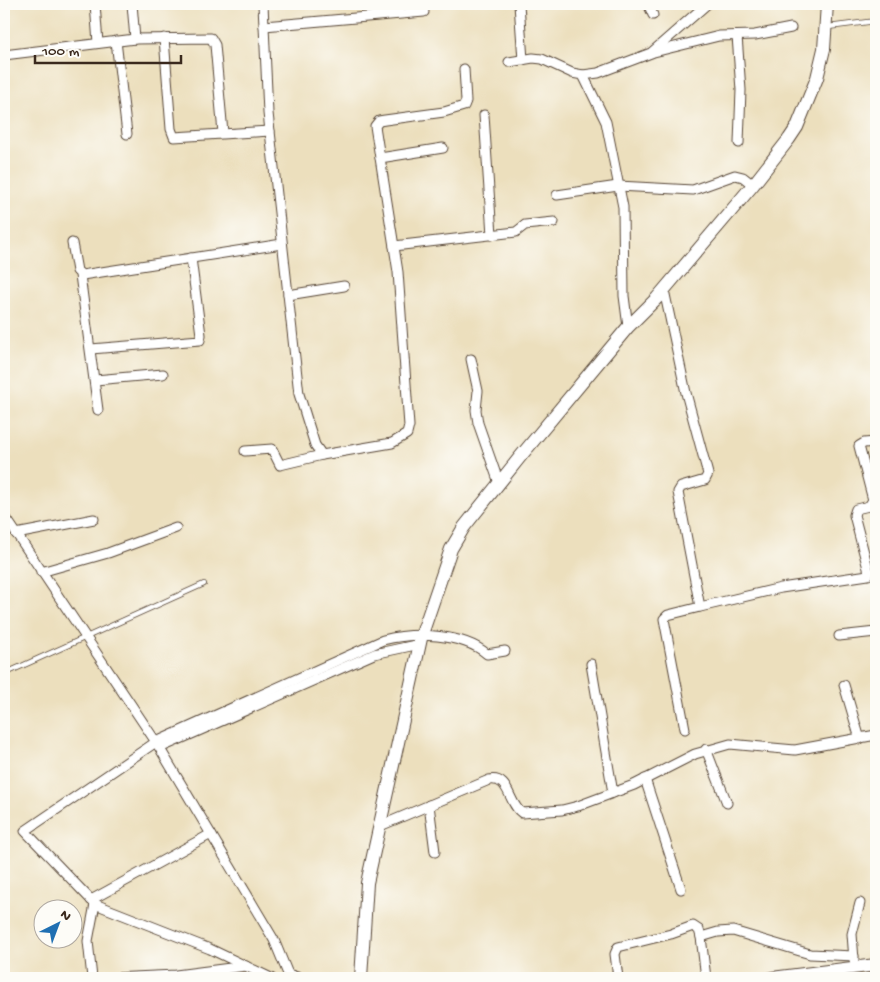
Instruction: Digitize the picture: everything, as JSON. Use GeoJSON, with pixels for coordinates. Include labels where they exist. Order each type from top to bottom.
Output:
{"type":"FeatureCollection","features":[{"type":"Feature","properties":{"kind":"street"},"geometry":{"type":"LineString","coordinates":[[95,4],[98,42]]}},
{"type":"Feature","properties":{"kind":"street"},"geometry":{"type":"LineString","coordinates":[[132,4],[135,39]]}},
{"type":"Feature","properties":{"kind":"street"},"geometry":{"type":"LineString","coordinates":[[263,4],[270,131],[301,407],[315,445],[322,455]]}},
{"type":"Feature","properties":{"kind":"street"},"geometry":{"type":"LineString","coordinates":[[518,4],[523,60]]}},
{"type":"Feature","properties":{"kind":"street"},"geometry":{"type":"LineString","coordinates":[[648,4],[653,16]]}},
{"type":"Feature","properties":{"kind":"street"},"geometry":{"type":"LineString","coordinates":[[651,53],[707,4]]}},
{"type":"Feature","properties":{"kind":"street"},"geometry":{"type":"LineString","coordinates":[[362,978],[367,883],[421,639],[451,549],[464,527],[499,483],[628,327],[664,290],[753,185],[797,127],[817,78],[826,27],[827,4]]}},
{"type":"Feature","properties":{"kind":"street"},"geometry":{"type":"LineString","coordinates":[[264,26],[402,8],[424,12]]}},
{"type":"Feature","properties":{"kind":"street"},"geometry":{"type":"LineString","coordinates":[[509,62],[542,59],[583,75],[598,73],[651,53],[719,36],[737,36],[791,28]]}},
{"type":"Feature","properties":{"kind":"street"},"geometry":{"type":"LineString","coordinates":[[4,55],[98,42],[205,36],[213,41],[223,133]]}},
{"type":"Feature","properties":{"kind":"street"},"geometry":{"type":"LineString","coordinates":[[737,36],[741,90],[739,142]]}},
{"type":"Feature","properties":{"kind":"street"},"geometry":{"type":"LineString","coordinates":[[164,38],[172,135],[176,138],[270,131]]}},
{"type":"Feature","properties":{"kind":"street"},"geometry":{"type":"LineString","coordinates":[[116,41],[127,134]]}},
{"type":"Feature","properties":{"kind":"street"},"geometry":{"type":"LineString","coordinates":[[245,452],[272,450],[280,465],[322,455],[328,456],[392,443],[407,434],[408,411],[394,246],[376,123],[385,120],[444,112],[464,106],[466,101],[464,69]]}},
{"type":"Feature","properties":{"kind":"street"},"geometry":{"type":"LineString","coordinates":[[583,75],[606,122],[625,224],[624,296],[628,327]]}},
{"type":"Feature","properties":{"kind":"street"},"geometry":{"type":"LineString","coordinates":[[484,115],[492,235]]}},
{"type":"Feature","properties":{"kind":"street"},"geometry":{"type":"LineString","coordinates":[[380,158],[443,148]]}},
{"type":"Feature","properties":{"kind":"street"},"geometry":{"type":"LineString","coordinates":[[557,195],[618,186],[693,190],[735,174],[743,177],[753,185]]}},
{"type":"Feature","properties":{"kind":"street"},"geometry":{"type":"LineString","coordinates":[[394,246],[518,232],[525,225],[554,222]]}},
{"type":"Feature","properties":{"kind":"street"},"geometry":{"type":"LineString","coordinates":[[72,243],[80,275],[98,410]]}},
{"type":"Feature","properties":{"kind":"street"},"geometry":{"type":"LineString","coordinates":[[80,275],[282,244]]}},
{"type":"Feature","properties":{"kind":"street"},"geometry":{"type":"LineString","coordinates":[[91,349],[200,340],[201,335],[191,258]]}},
{"type":"Feature","properties":{"kind":"street"},"geometry":{"type":"LineString","coordinates":[[288,295],[344,286]]}},
{"type":"Feature","properties":{"kind":"street"},"geometry":{"type":"LineString","coordinates":[[664,290],[686,393],[708,470],[704,480],[681,487],[678,492],[700,607]]}},
{"type":"Feature","properties":{"kind":"street"},"geometry":{"type":"LineString","coordinates":[[471,359],[478,391],[476,410],[478,423],[499,483]]}},
{"type":"Feature","properties":{"kind":"street"},"geometry":{"type":"LineString","coordinates":[[95,380],[163,374]]}},
{"type":"Feature","properties":{"kind":"street"},"geometry":{"type":"LineString","coordinates":[[685,729],[664,619],[668,615],[781,588],[868,575],[869,572],[854,515],[856,510],[868,506],[873,500],[859,446],[864,443],[876,442]]}},
{"type":"Feature","properties":{"kind":"street"},"geometry":{"type":"LineString","coordinates":[[4,515],[84,636],[108,667],[158,745],[274,940],[286,976],[300,978]]}},
{"type":"Feature","properties":{"kind":"street"},"geometry":{"type":"LineString","coordinates":[[16,534],[94,519]]}},
{"type":"Feature","properties":{"kind":"street"},"geometry":{"type":"LineString","coordinates":[[41,572],[108,553],[176,528]]}},
{"type":"Feature","properties":{"kind":"street"},"geometry":{"type":"LineString","coordinates":[[839,636],[876,632]]}},
{"type":"Feature","properties":{"kind":"street"},"geometry":{"type":"LineString","coordinates":[[158,745],[289,692],[374,654],[421,639]]}},
{"type":"Feature","properties":{"kind":"street"},"geometry":{"type":"LineString","coordinates":[[271,978],[210,949],[93,902],[25,831],[158,745],[285,683],[383,640],[421,639],[476,645],[488,654],[505,651]]}},
{"type":"Feature","properties":{"kind":"street"},"geometry":{"type":"LineString","coordinates":[[876,663],[876,672]]}},
{"type":"Feature","properties":{"kind":"street"},"geometry":{"type":"LineString","coordinates":[[591,664],[613,792]]}},
{"type":"Feature","properties":{"kind":"street"},"geometry":{"type":"LineString","coordinates":[[285,683],[289,692]]}},
{"type":"Feature","properties":{"kind":"street"},"geometry":{"type":"LineString","coordinates":[[844,685],[860,739]]}},
{"type":"Feature","properties":{"kind":"street"},"geometry":{"type":"LineString","coordinates":[[380,826],[496,778],[503,783],[517,809],[522,813],[562,810],[645,779],[706,749],[742,743],[795,750],[876,735]]}},
{"type":"Feature","properties":{"kind":"street"},"geometry":{"type":"LineString","coordinates":[[706,749],[727,803]]}},
{"type":"Feature","properties":{"kind":"street"},"geometry":{"type":"LineString","coordinates":[[645,779],[681,889]]}},
{"type":"Feature","properties":{"kind":"street"},"geometry":{"type":"LineString","coordinates":[[430,805],[435,852]]}},
{"type":"Feature","properties":{"kind":"street"},"geometry":{"type":"LineString","coordinates":[[93,902],[211,834]]}},
{"type":"Feature","properties":{"kind":"street"},"geometry":{"type":"LineString","coordinates":[[92,978],[88,941],[93,902]]}},
{"type":"Feature","properties":{"kind":"street"},"geometry":{"type":"LineString","coordinates":[[854,962],[852,934],[860,903]]}},
{"type":"Feature","properties":{"kind":"street"},"geometry":{"type":"LineString","coordinates":[[618,978],[615,954],[620,945],[671,934],[689,926],[696,927],[701,937],[706,978]]}},
{"type":"Feature","properties":{"kind":"street"},"geometry":{"type":"LineString","coordinates":[[701,937],[718,932],[733,931],[810,954],[876,965]]}},
{"type":"Feature","properties":{"kind":"street"},"geometry":{"type":"LineString","coordinates":[[772,978],[854,962]]}},
{"type":"Feature","properties":{"kind":"street"},"geometry":{"type":"LineString","coordinates":[[112,978],[176,975],[246,966]]}},
{"type":"Feature","properties":{"kind":"lane"},"geometry":{"type":"LineString","coordinates":[[826,27],[876,21]]}},
{"type":"Feature","properties":{"kind":"lane"},"geometry":{"type":"LineString","coordinates":[[4,674],[84,636],[204,584]]}}]}
